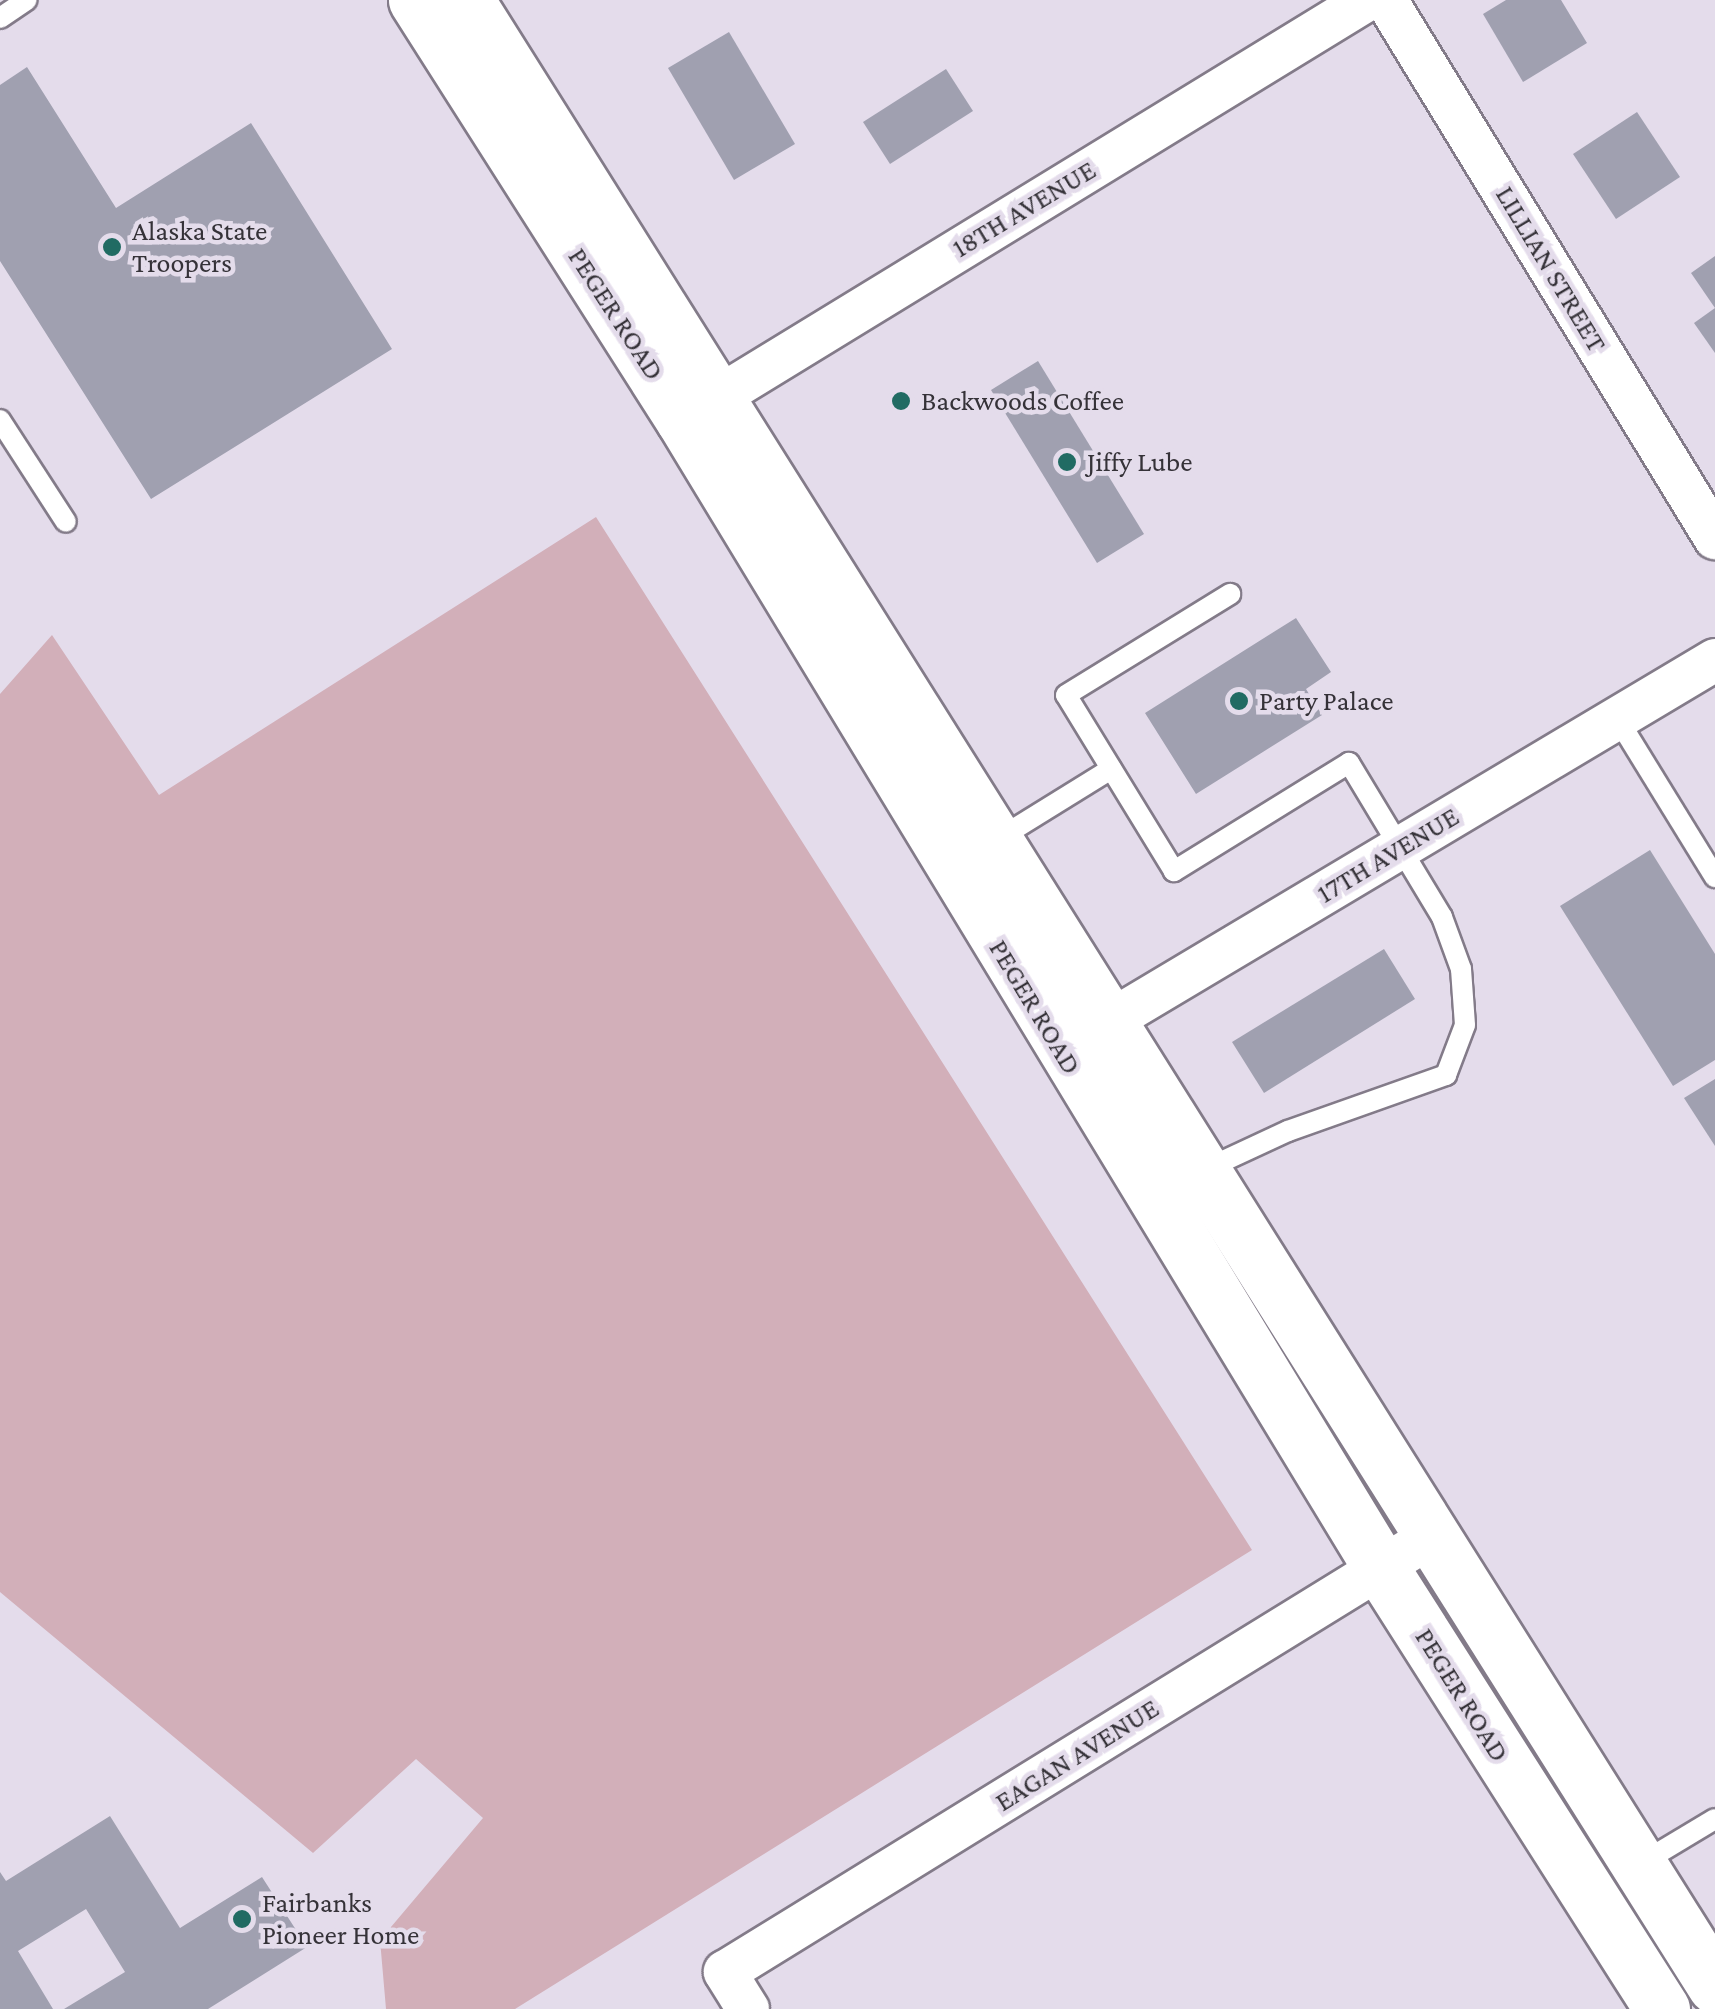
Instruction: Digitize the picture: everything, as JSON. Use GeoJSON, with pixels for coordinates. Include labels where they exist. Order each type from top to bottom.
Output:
{"type":"FeatureCollection","features":[{"type":"Feature","properties":{"kind":"main road","name":"PEGER ROAD"},"geometry":{"type":"LineString","coordinates":[[416,0],[699,409]]}},
{"type":"Feature","properties":{"kind":"main road","name":"PEGER ROAD"},"geometry":{"type":"LineString","coordinates":[[466,0],[699,409],[972,855],[1061,1051],[1662,2009]]}},
{"type":"Feature","properties":{"kind":"main road","name":"PEGER ROAD"},"geometry":{"type":"LineString","coordinates":[[972,855],[1107,1023],[1715,1986]]}},
{"type":"Feature","properties":{"kind":"street","name":"18TH AVENUE"},"geometry":{"type":"LineString","coordinates":[[699,409],[1366,0]]}},
{"type":"Feature","properties":{"kind":"street","name":"LILLIAN STREET"},"geometry":{"type":"LineString","coordinates":[[1386,0],[1715,538]]}},
{"type":"Feature","properties":{"kind":"street","name":"17TH AVENUE"},"geometry":{"type":"LineString","coordinates":[[1061,1051],[1715,660]]}},
{"type":"Feature","properties":{"kind":"street","name":"EAGAN AVENUE"},"geometry":{"type":"LineString","coordinates":[[748,2009],[724,1972],[1429,1538]]}},
{"type":"Feature","properties":{"kind":"lane"},"geometry":{"type":"LineString","coordinates":[[0,18],[28,0]]}},
{"type":"Feature","properties":{"kind":"lane"},"geometry":{"type":"LineString","coordinates":[[0,420],[66,522]]}},
{"type":"Feature","properties":{"kind":"lane"},"geometry":{"type":"LineString","coordinates":[[1200,1172],[1288,1131],[1446,1075],[1464,1025],[1461,969],[1442,917],[1349,763],[1174,871],[1066,696],[1230,594]]}},
{"type":"Feature","properties":{"kind":"lane"},"geometry":{"type":"LineString","coordinates":[[1617,718],[1715,877]]}},
{"type":"Feature","properties":{"kind":"lane"},"geometry":{"type":"LineString","coordinates":[[972,855],[1111,769]]}},
{"type":"Feature","properties":{"kind":"lane"},"geometry":{"type":"LineString","coordinates":[[1637,1866],[1715,1819]]}},
{"type":"Feature","properties":{"kind":"shaded area"},"geometry":{"type":"Polygon","coordinates":[[[596,517],[1252,1550],[515,2009],[386,2009],[380,1940],[483,1818],[416,1759],[313,1853],[0,1592],[0,694],[52,635],[159,795],[596,517]]]}},
{"type":"Feature","properties":{"kind":"building"},"geometry":{"type":"Polygon","coordinates":[[[1506,0],[1561,0],[1587,43],[1523,82],[1483,14],[1506,0]]]}},
{"type":"Feature","properties":{"kind":"building"},"geometry":{"type":"Polygon","coordinates":[[[729,32],[795,144],[734,180],[668,68],[729,32]]]}},
{"type":"Feature","properties":{"kind":"building"},"geometry":{"type":"Polygon","coordinates":[[[27,67],[116,208],[251,123],[392,349],[151,499],[0,261],[0,85],[27,67]]]}},
{"type":"Feature","properties":{"kind":"building"},"geometry":{"type":"Polygon","coordinates":[[[946,69],[973,111],[890,164],[863,122],[946,69]]]}},
{"type":"Feature","properties":{"kind":"building"},"geometry":{"type":"Polygon","coordinates":[[[1637,112],[1680,177],[1616,219],[1573,154],[1637,112]]]}},
{"type":"Feature","properties":{"kind":"building"},"geometry":{"type":"Polygon","coordinates":[[[1715,256],[1715,308],[1691,273],[1715,256]]]}},
{"type":"Feature","properties":{"kind":"building"},"geometry":{"type":"Polygon","coordinates":[[[1715,308],[1715,353],[1694,323],[1715,308]]]}},
{"type":"Feature","properties":{"kind":"building","name":"Jiffy Lube"},"geometry":{"type":"Polygon","coordinates":[[[1038,361],[1144,534],[1097,563],[991,390],[1038,361]]]}},
{"type":"Feature","properties":{"kind":"building","name":"Party Palace"},"geometry":{"type":"Polygon","coordinates":[[[1296,618],[1331,672],[1306,689],[1322,715],[1196,794],[1145,713],[1296,618]]]}},
{"type":"Feature","properties":{"kind":"building"},"geometry":{"type":"Polygon","coordinates":[[[1650,850],[1715,954],[1715,1060],[1673,1086],[1560,906],[1650,850]]]}},
{"type":"Feature","properties":{"kind":"building"},"geometry":{"type":"Polygon","coordinates":[[[1384,949],[1415,999],[1264,1093],[1232,1042],[1384,949]]]}},
{"type":"Feature","properties":{"kind":"building"},"geometry":{"type":"Polygon","coordinates":[[[1715,1079],[1715,1146],[1684,1098],[1715,1079]]]}},
{"type":"Feature","properties":{"kind":"building","name":"Fairbanks Pioneer Home"},"geometry":{"type":"Polygon","coordinates":[[[110,1816],[180,1928],[262,1877],[307,1947],[208,2009],[64,2009],[125,1972],[86,1909],[18,1951],[53,2009],[0,2009],[0,1872],[6,1881],[110,1816]]]}},
{"type":"Feature","properties":{"kind":"place","name":"Alaska State Troopers"},"geometry":{"type":"Point","coordinates":[112,247]}},
{"type":"Feature","properties":{"kind":"place","name":"Backwoods Coffee"},"geometry":{"type":"Point","coordinates":[901,401]}},
{"type":"Feature","properties":{"kind":"place","name":"Jiffy Lube"},"geometry":{"type":"Point","coordinates":[1067,462]}},
{"type":"Feature","properties":{"kind":"place","name":"Party Palace"},"geometry":{"type":"Point","coordinates":[1239,701]}},
{"type":"Feature","properties":{"kind":"place","name":"Fairbanks Pioneer Home"},"geometry":{"type":"Point","coordinates":[242,1919]}}]}
